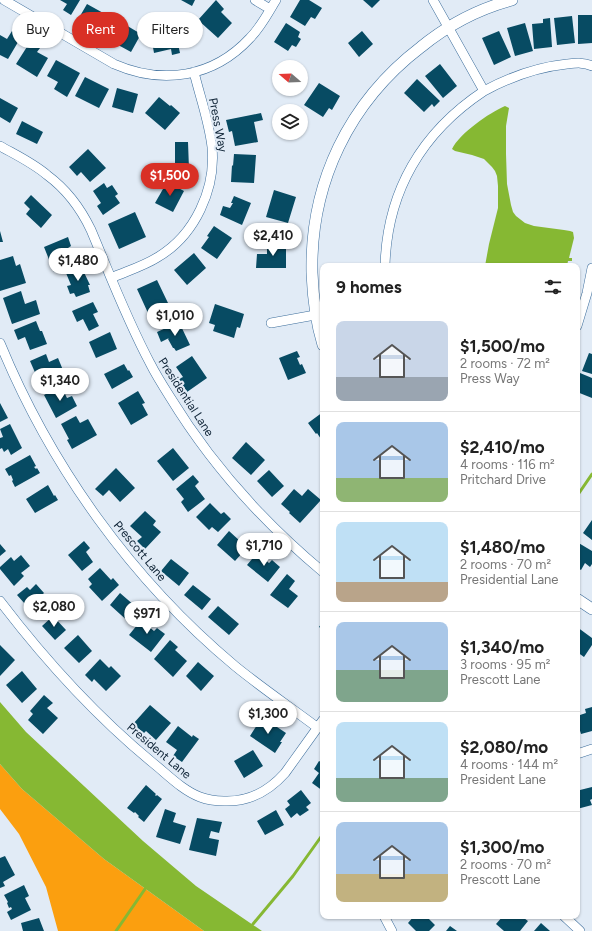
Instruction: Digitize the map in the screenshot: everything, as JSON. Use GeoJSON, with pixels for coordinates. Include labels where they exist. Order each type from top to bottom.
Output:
{"type":"FeatureCollection","features":[{"type":"Feature","properties":{"kind":"street"},"geometry":{"type":"LineString","coordinates":[[4,0],[106,60],[130,71],[158,76],[176,76],[194,72],[217,64],[232,55],[256,31],[276,0]]}},
{"type":"Feature","properties":{"kind":"street"},"geometry":{"type":"LineString","coordinates":[[255,0],[270,9]]}},
{"type":"Feature","properties":{"kind":"street"},"geometry":{"type":"LineString","coordinates":[[433,0],[484,91]]}},
{"type":"Feature","properties":{"kind":"street"},"geometry":{"type":"LineString","coordinates":[[320,334],[315,315],[313,296],[312,263],[315,224],[319,199],[323,187],[338,149],[349,127],[370,97],[386,78],[413,52],[449,27],[473,14],[512,0]]}},
{"type":"Feature","properties":{"kind":"street"},"geometry":{"type":"LineString","coordinates":[[385,263],[386,245],[392,212],[397,197],[410,169],[425,145],[443,125],[468,102],[484,91],[515,77],[548,67],[562,65],[580,63],[592,66]]}},
{"type":"Feature","properties":{"kind":"street","name":"Press Way"},"geometry":{"type":"LineString","coordinates":[[111,278],[149,262],[167,251],[188,229],[204,202],[211,175],[212,148],[208,124],[194,72]]}},
{"type":"Feature","properties":{"kind":"street","name":"Presidential Lane"},"geometry":{"type":"LineString","coordinates":[[0,146],[46,174],[55,181],[72,200],[86,220],[126,315],[150,364],[184,419],[228,479],[252,506],[302,555],[320,570]]}},
{"type":"Feature","properties":{"kind":"street"},"geometry":{"type":"LineString","coordinates":[[580,316],[587,293],[592,268]]}},
{"type":"Feature","properties":{"kind":"street"},"geometry":{"type":"LineString","coordinates":[[271,323],[315,315]]}},
{"type":"Feature","properties":{"kind":"street","name":"Prescott Lane"},"geometry":{"type":"LineString","coordinates":[[0,343],[20,389],[50,445],[84,498],[121,549],[161,595],[189,624],[234,665],[257,684],[320,724]]}},
{"type":"Feature","properties":{"kind":"street"},"geometry":{"type":"LineString","coordinates":[[580,599],[590,604]]}},
{"type":"Feature","properties":{"kind":"street","name":"President Lane"},"geometry":{"type":"LineString","coordinates":[[0,600],[36,646],[87,702],[115,730],[182,787],[200,797],[210,800],[239,801],[255,796],[264,791],[272,786],[285,773],[320,724]]}},
{"type":"Feature","properties":{"kind":"street"},"geometry":{"type":"LineString","coordinates":[[580,753],[592,749]]}},
{"type":"Feature","properties":{"kind":"street"},"geometry":{"type":"LineString","coordinates":[[386,919],[392,931]]}},
{"type":"Feature","properties":{"kind":"street"},"geometry":{"type":"LineString","coordinates":[[567,919],[580,931]]}},
{"type":"Feature","properties":{"kind":"shaded area"},"geometry":{"type":"Polygon","coordinates":[[[505,106],[509,108],[506,126],[507,184],[513,212],[525,223],[534,226],[573,232],[574,238],[569,258],[572,258],[572,261],[568,261],[568,263],[486,263],[498,208],[497,176],[492,167],[484,159],[452,149],[468,130],[491,113],[505,106]]]}},
{"type":"Feature","properties":{"kind":"shaded area"},"geometry":{"type":"Polygon","coordinates":[[[0,702],[26,732],[143,841],[196,886],[262,931],[204,931],[104,859],[22,789],[0,764],[0,702]]]}},
{"type":"Feature","properties":{"kind":"shaded area"},"geometry":{"type":"Polygon","coordinates":[[[0,764],[22,789],[104,859],[204,931],[58,931],[46,887],[19,834],[0,809],[0,764]]]}},
{"type":"Feature","properties":{"kind":"building"},"geometry":{"type":"Polygon","coordinates":[[[60,0],[80,0],[71,15],[63,10],[67,4],[60,0]]]}},
{"type":"Feature","properties":{"kind":"building"},"geometry":{"type":"Polygon","coordinates":[[[181,0],[195,0],[192,6],[181,0]]]}},
{"type":"Feature","properties":{"kind":"building"},"geometry":{"type":"Polygon","coordinates":[[[216,0],[224,9],[221,12],[232,23],[218,38],[203,24],[203,14],[216,0]]]}},
{"type":"Feature","properties":{"kind":"building"},"geometry":{"type":"Polygon","coordinates":[[[300,0],[309,0],[322,8],[315,19],[311,17],[305,26],[290,17],[300,0]]]}},
{"type":"Feature","properties":{"kind":"building"},"geometry":{"type":"Polygon","coordinates":[[[363,0],[380,0],[372,8],[363,0]]]}},
{"type":"Feature","properties":{"kind":"building"},"geometry":{"type":"Polygon","coordinates":[[[87,4],[101,12],[82,12],[87,4]]]}},
{"type":"Feature","properties":{"kind":"building"},"geometry":{"type":"Polygon","coordinates":[[[578,15],[592,15],[592,43],[578,44],[578,15]]]}},
{"type":"Feature","properties":{"kind":"building"},"geometry":{"type":"Polygon","coordinates":[[[572,16],[575,43],[557,45],[554,18],[572,16]]]}},
{"type":"Feature","properties":{"kind":"building"},"geometry":{"type":"Polygon","coordinates":[[[550,18],[552,47],[534,49],[532,24],[543,23],[543,19],[550,18]]]}},
{"type":"Feature","properties":{"kind":"building"},"geometry":{"type":"Polygon","coordinates":[[[286,23],[300,32],[298,37],[301,39],[296,47],[292,45],[288,51],[274,42],[286,23]]]}},
{"type":"Feature","properties":{"kind":"building"},"geometry":{"type":"Polygon","coordinates":[[[525,23],[533,51],[515,56],[507,28],[525,23]]]}},
{"type":"Feature","properties":{"kind":"building"},"geometry":{"type":"Polygon","coordinates":[[[129,27],[137,32],[137,41],[131,52],[124,48],[129,48],[129,27]]]}},
{"type":"Feature","properties":{"kind":"building"},"geometry":{"type":"Polygon","coordinates":[[[12,31],[12,48],[14,48],[8,59],[0,55],[0,35],[7,39],[12,31]]]}},
{"type":"Feature","properties":{"kind":"building"},"geometry":{"type":"Polygon","coordinates":[[[362,31],[373,44],[359,57],[348,43],[362,31]]]}},
{"type":"Feature","properties":{"kind":"building"},"geometry":{"type":"Polygon","coordinates":[[[499,31],[511,57],[494,65],[482,38],[499,31]]]}},
{"type":"Feature","properties":{"kind":"building"},"geometry":{"type":"Polygon","coordinates":[[[26,48],[40,48],[37,52],[48,58],[37,77],[16,64],[26,48]]]}},
{"type":"Feature","properties":{"kind":"building"},"geometry":{"type":"Polygon","coordinates":[[[153,48],[179,48],[180,53],[172,55],[171,49],[154,53],[153,48]]]}},
{"type":"Feature","properties":{"kind":"building"},"geometry":{"type":"Polygon","coordinates":[[[56,60],[80,73],[67,97],[54,89],[58,82],[47,76],[56,60]]]}},
{"type":"Feature","properties":{"kind":"building"},"geometry":{"type":"Polygon","coordinates":[[[440,64],[457,86],[443,98],[425,76],[440,64]]]}},
{"type":"Feature","properties":{"kind":"building"},"geometry":{"type":"Polygon","coordinates":[[[85,77],[109,89],[99,108],[75,96],[85,77]]]}},
{"type":"Feature","properties":{"kind":"building"},"geometry":{"type":"Polygon","coordinates":[[[417,79],[440,101],[434,107],[432,104],[424,112],[404,93],[417,79]]]}},
{"type":"Feature","properties":{"kind":"building"},"geometry":{"type":"Polygon","coordinates":[[[319,83],[340,96],[332,110],[329,108],[323,117],[308,108],[308,104],[305,104],[319,83]]]}},
{"type":"Feature","properties":{"kind":"building"},"geometry":{"type":"Polygon","coordinates":[[[117,88],[138,94],[133,113],[112,107],[117,88]]]}},
{"type":"Feature","properties":{"kind":"building"},"geometry":{"type":"Polygon","coordinates":[[[159,97],[180,113],[165,130],[145,113],[159,97]]]}},
{"type":"Feature","properties":{"kind":"building"},"geometry":{"type":"Polygon","coordinates":[[[0,98],[18,108],[10,123],[0,117],[0,98]]]}},
{"type":"Feature","properties":{"kind":"building"},"geometry":{"type":"Polygon","coordinates":[[[261,113],[263,120],[254,122],[258,142],[235,146],[232,131],[229,132],[226,120],[261,113]]]}},
{"type":"Feature","properties":{"kind":"building"},"geometry":{"type":"Polygon","coordinates":[[[22,121],[43,132],[37,144],[16,134],[22,121]]]}},
{"type":"Feature","properties":{"kind":"building"},"geometry":{"type":"Polygon","coordinates":[[[175,142],[188,142],[189,169],[175,169],[175,142]]]}},
{"type":"Feature","properties":{"kind":"building"},"geometry":{"type":"Polygon","coordinates":[[[88,149],[106,168],[90,182],[81,172],[77,176],[69,167],[88,149]]]}},
{"type":"Feature","properties":{"kind":"building"},"geometry":{"type":"Polygon","coordinates":[[[234,154],[256,155],[254,183],[231,182],[234,154]]]}},
{"type":"Feature","properties":{"kind":"building"},"geometry":{"type":"Polygon","coordinates":[[[167,182],[184,191],[173,212],[155,203],[167,182]]]}},
{"type":"Feature","properties":{"kind":"building"},"geometry":{"type":"Polygon","coordinates":[[[104,183],[107,188],[112,185],[118,194],[115,196],[120,203],[103,215],[97,206],[101,203],[93,191],[104,183]]]}},
{"type":"Feature","properties":{"kind":"building"},"geometry":{"type":"Polygon","coordinates":[[[274,190],[296,197],[288,223],[266,217],[274,190]]]}},
{"type":"Feature","properties":{"kind":"building"},"geometry":{"type":"Polygon","coordinates":[[[31,195],[52,215],[41,228],[26,214],[30,209],[24,203],[31,195]]]}},
{"type":"Feature","properties":{"kind":"building"},"geometry":{"type":"Polygon","coordinates":[[[234,196],[251,203],[242,225],[220,215],[223,206],[230,208],[233,203],[231,203],[234,196]]]}},
{"type":"Feature","properties":{"kind":"building"},"geometry":{"type":"Polygon","coordinates":[[[135,212],[146,237],[119,249],[108,224],[135,212]]]}},
{"type":"Feature","properties":{"kind":"building"},"geometry":{"type":"Polygon","coordinates":[[[214,226],[232,238],[217,259],[201,248],[209,237],[207,236],[214,226]]]}},
{"type":"Feature","properties":{"kind":"building"},"geometry":{"type":"Polygon","coordinates":[[[0,231],[3,242],[0,242],[0,231]]]}},
{"type":"Feature","properties":{"kind":"building"},"geometry":{"type":"Polygon","coordinates":[[[68,237],[71,246],[68,248],[74,263],[54,272],[44,247],[68,237]]]}},
{"type":"Feature","properties":{"kind":"building"},"geometry":{"type":"Polygon","coordinates":[[[267,242],[286,243],[286,268],[256,268],[257,254],[267,254],[267,242]]]}},
{"type":"Feature","properties":{"kind":"building"},"geometry":{"type":"Polygon","coordinates":[[[194,253],[206,268],[187,285],[174,270],[194,253]]]}},
{"type":"Feature","properties":{"kind":"building"},"geometry":{"type":"Polygon","coordinates":[[[13,256],[16,266],[20,264],[26,283],[0,291],[0,260],[13,256]]]}},
{"type":"Feature","properties":{"kind":"building"},"geometry":{"type":"Polygon","coordinates":[[[81,266],[90,285],[88,285],[90,292],[76,297],[74,293],[70,294],[67,286],[71,285],[66,273],[81,266]]]}},
{"type":"Feature","properties":{"kind":"building"},"geometry":{"type":"Polygon","coordinates":[[[157,280],[168,303],[148,313],[137,289],[157,280]]]}},
{"type":"Feature","properties":{"kind":"building"},"geometry":{"type":"Polygon","coordinates":[[[21,291],[25,304],[36,300],[40,314],[12,324],[3,298],[21,291]]]}},
{"type":"Feature","properties":{"kind":"building"},"geometry":{"type":"Polygon","coordinates":[[[93,302],[98,312],[93,314],[99,326],[89,331],[83,319],[77,322],[72,311],[93,302]]]}},
{"type":"Feature","properties":{"kind":"building"},"geometry":{"type":"Polygon","coordinates":[[[215,304],[244,314],[240,328],[237,327],[234,338],[213,331],[215,325],[209,323],[215,304]]]}},
{"type":"Feature","properties":{"kind":"building"},"geometry":{"type":"Polygon","coordinates":[[[36,321],[47,344],[30,350],[25,337],[18,340],[14,330],[36,321]]]}},
{"type":"Feature","properties":{"kind":"building"},"geometry":{"type":"Polygon","coordinates":[[[179,322],[190,345],[176,351],[168,339],[169,338],[161,342],[157,332],[179,322]]]}},
{"type":"Feature","properties":{"kind":"building"},"geometry":{"type":"Polygon","coordinates":[[[110,332],[117,349],[96,358],[89,342],[110,332]]]}},
{"type":"Feature","properties":{"kind":"building"},"geometry":{"type":"Polygon","coordinates":[[[297,351],[300,357],[297,358],[300,365],[302,364],[306,373],[288,380],[279,358],[297,351]]]}},
{"type":"Feature","properties":{"kind":"building"},"geometry":{"type":"Polygon","coordinates":[[[589,353],[592,354],[592,374],[582,371],[589,353]]]}},
{"type":"Feature","properties":{"kind":"building"},"geometry":{"type":"Polygon","coordinates":[[[46,354],[49,362],[58,358],[65,375],[38,387],[35,378],[37,377],[30,361],[46,354]]]}},
{"type":"Feature","properties":{"kind":"building"},"geometry":{"type":"Polygon","coordinates":[[[192,356],[207,378],[187,392],[179,379],[183,377],[176,367],[192,356]]]}},
{"type":"Feature","properties":{"kind":"building"},"geometry":{"type":"Polygon","coordinates":[[[124,364],[133,377],[112,389],[104,374],[124,364]]]}},
{"type":"Feature","properties":{"kind":"building"},"geometry":{"type":"Polygon","coordinates":[[[580,373],[592,378],[592,398],[580,393],[580,373]]]}},
{"type":"Feature","properties":{"kind":"building"},"geometry":{"type":"Polygon","coordinates":[[[61,386],[67,398],[72,396],[77,406],[56,418],[44,395],[61,386]]]}},
{"type":"Feature","properties":{"kind":"building"},"geometry":{"type":"Polygon","coordinates":[[[138,391],[145,403],[142,404],[148,415],[131,425],[118,403],[138,391]]]}},
{"type":"Feature","properties":{"kind":"building"},"geometry":{"type":"Polygon","coordinates":[[[0,403],[8,418],[0,422],[0,403]]]}},
{"type":"Feature","properties":{"kind":"building"},"geometry":{"type":"Polygon","coordinates":[[[320,414],[320,438],[317,433],[316,434],[308,423],[320,414]]]}},
{"type":"Feature","properties":{"kind":"building"},"geometry":{"type":"Polygon","coordinates":[[[76,416],[80,423],[88,419],[97,435],[72,449],[67,440],[69,439],[61,424],[76,416]]]}},
{"type":"Feature","properties":{"kind":"building"},"geometry":{"type":"Polygon","coordinates":[[[10,424],[22,448],[11,455],[8,449],[4,452],[2,448],[0,449],[0,438],[3,437],[0,429],[10,424]]]}},
{"type":"Feature","properties":{"kind":"building"},"geometry":{"type":"Polygon","coordinates":[[[246,442],[265,460],[251,475],[232,458],[246,442]]]}},
{"type":"Feature","properties":{"kind":"building"},"geometry":{"type":"Polygon","coordinates":[[[173,448],[189,468],[173,481],[157,461],[173,448]]]}},
{"type":"Feature","properties":{"kind":"building"},"geometry":{"type":"Polygon","coordinates":[[[30,455],[36,466],[34,467],[36,469],[37,468],[40,473],[15,487],[11,475],[9,476],[5,469],[30,455]]]}},
{"type":"Feature","properties":{"kind":"building"},"geometry":{"type":"Polygon","coordinates":[[[116,468],[135,488],[120,502],[109,490],[103,496],[95,489],[116,468]]]}},
{"type":"Feature","properties":{"kind":"building"},"geometry":{"type":"Polygon","coordinates":[[[269,470],[284,486],[272,497],[257,481],[269,470]]]}},
{"type":"Feature","properties":{"kind":"building"},"geometry":{"type":"Polygon","coordinates":[[[193,475],[199,482],[195,486],[205,499],[188,512],[181,502],[184,499],[176,489],[193,475]]]}},
{"type":"Feature","properties":{"kind":"building"},"geometry":{"type":"Polygon","coordinates":[[[48,485],[58,500],[35,513],[26,499],[48,485]]]}},
{"type":"Feature","properties":{"kind":"building"},"geometry":{"type":"Polygon","coordinates":[[[294,489],[302,496],[308,489],[320,499],[320,501],[300,523],[281,504],[294,489]]]}},
{"type":"Feature","properties":{"kind":"building"},"geometry":{"type":"Polygon","coordinates":[[[210,503],[221,514],[224,512],[231,519],[218,532],[212,527],[209,530],[196,517],[210,503]]]}},
{"type":"Feature","properties":{"kind":"building"},"geometry":{"type":"Polygon","coordinates":[[[145,511],[156,521],[153,525],[161,532],[145,549],[137,541],[142,537],[130,526],[145,511]]]}},
{"type":"Feature","properties":{"kind":"building"},"geometry":{"type":"Polygon","coordinates":[[[592,520],[592,540],[583,533],[592,520]]]}},
{"type":"Feature","properties":{"kind":"building"},"geometry":{"type":"Polygon","coordinates":[[[229,531],[240,541],[245,535],[256,545],[248,554],[244,551],[235,561],[217,545],[229,531]]]}},
{"type":"Feature","properties":{"kind":"building"},"geometry":{"type":"Polygon","coordinates":[[[84,541],[90,548],[86,552],[93,562],[82,571],[68,555],[84,541]]]}},
{"type":"Feature","properties":{"kind":"building"},"geometry":{"type":"Polygon","coordinates":[[[0,544],[6,551],[0,556],[0,544]]]}},
{"type":"Feature","properties":{"kind":"building"},"geometry":{"type":"Polygon","coordinates":[[[580,544],[592,551],[592,564],[590,567],[585,563],[581,570],[580,544]]]}},
{"type":"Feature","properties":{"kind":"building"},"geometry":{"type":"Polygon","coordinates":[[[257,553],[269,563],[272,560],[280,567],[268,582],[247,565],[257,553]]]}},
{"type":"Feature","properties":{"kind":"building"},"geometry":{"type":"Polygon","coordinates":[[[21,555],[30,566],[21,573],[24,576],[14,586],[0,567],[11,557],[14,561],[21,555]]]}},
{"type":"Feature","properties":{"kind":"building"},"geometry":{"type":"Polygon","coordinates":[[[171,559],[189,573],[179,586],[161,571],[171,559]]]}},
{"type":"Feature","properties":{"kind":"building"},"geometry":{"type":"Polygon","coordinates":[[[100,568],[111,580],[113,578],[119,585],[102,601],[89,587],[92,584],[88,579],[100,568]]]}},
{"type":"Feature","properties":{"kind":"building"},"geometry":{"type":"Polygon","coordinates":[[[287,574],[295,581],[289,589],[298,596],[288,608],[270,595],[287,574]]]}},
{"type":"Feature","properties":{"kind":"building"},"geometry":{"type":"Polygon","coordinates":[[[36,584],[44,593],[42,595],[47,601],[33,613],[17,595],[27,587],[30,590],[36,584]]]}},
{"type":"Feature","properties":{"kind":"building"},"geometry":{"type":"Polygon","coordinates":[[[193,585],[211,599],[202,610],[184,595],[193,585]]]}},
{"type":"Feature","properties":{"kind":"building"},"geometry":{"type":"Polygon","coordinates":[[[120,593],[143,611],[131,624],[110,605],[120,593]]]}},
{"type":"Feature","properties":{"kind":"building"},"geometry":{"type":"Polygon","coordinates":[[[218,606],[239,624],[229,635],[208,617],[218,606]]]}},
{"type":"Feature","properties":{"kind":"building"},"geometry":{"type":"Polygon","coordinates":[[[53,616],[66,630],[55,640],[42,626],[53,616]]]}},
{"type":"Feature","properties":{"kind":"building"},"geometry":{"type":"Polygon","coordinates":[[[142,619],[150,624],[148,626],[154,631],[157,628],[165,634],[151,652],[129,635],[142,619]]]}},
{"type":"Feature","properties":{"kind":"building"},"geometry":{"type":"Polygon","coordinates":[[[580,629],[592,638],[592,645],[584,657],[580,654],[580,629]]]}},
{"type":"Feature","properties":{"kind":"building"},"geometry":{"type":"Polygon","coordinates":[[[78,635],[92,651],[79,663],[64,648],[78,635]]]}},
{"type":"Feature","properties":{"kind":"building"},"geometry":{"type":"Polygon","coordinates":[[[170,640],[178,647],[175,650],[187,661],[173,677],[154,659],[170,640]]]}},
{"type":"Feature","properties":{"kind":"building"},"geometry":{"type":"Polygon","coordinates":[[[0,645],[15,660],[0,676],[0,645]]]}},
{"type":"Feature","properties":{"kind":"building"},"geometry":{"type":"Polygon","coordinates":[[[100,659],[109,668],[111,666],[121,676],[106,691],[94,679],[92,682],[85,675],[100,659]]]}},
{"type":"Feature","properties":{"kind":"building"},"geometry":{"type":"Polygon","coordinates":[[[198,662],[214,676],[201,691],[186,676],[198,662]]]}},
{"type":"Feature","properties":{"kind":"building"},"geometry":{"type":"Polygon","coordinates":[[[22,671],[37,689],[22,703],[6,685],[22,671]]]}},
{"type":"Feature","properties":{"kind":"building"},"geometry":{"type":"Polygon","coordinates":[[[44,695],[53,703],[47,708],[58,718],[43,734],[28,720],[33,714],[30,711],[44,695]]]}},
{"type":"Feature","properties":{"kind":"building"},"geometry":{"type":"Polygon","coordinates":[[[150,705],[171,723],[156,740],[146,731],[144,733],[133,724],[150,705]]]}},
{"type":"Feature","properties":{"kind":"building"},"geometry":{"type":"Polygon","coordinates":[[[592,707],[592,731],[581,734],[580,715],[586,713],[585,709],[592,707]]]}},
{"type":"Feature","properties":{"kind":"building"},"geometry":{"type":"Polygon","coordinates":[[[262,717],[286,733],[275,753],[250,736],[262,717]]]}},
{"type":"Feature","properties":{"kind":"building"},"geometry":{"type":"Polygon","coordinates":[[[178,726],[192,737],[193,735],[199,739],[182,762],[173,756],[177,750],[166,742],[178,726]]]}},
{"type":"Feature","properties":{"kind":"building"},"geometry":{"type":"Polygon","coordinates":[[[253,750],[263,766],[244,778],[234,761],[253,750]]]}},
{"type":"Feature","properties":{"kind":"building"},"geometry":{"type":"Polygon","coordinates":[[[320,762],[320,789],[312,783],[319,773],[314,769],[320,762]]]}},
{"type":"Feature","properties":{"kind":"building"},"geometry":{"type":"Polygon","coordinates":[[[146,785],[156,794],[156,796],[157,795],[162,799],[144,822],[135,812],[134,813],[127,808],[146,785]]]}},
{"type":"Feature","properties":{"kind":"building"},"geometry":{"type":"Polygon","coordinates":[[[592,787],[592,799],[590,800],[592,805],[580,808],[580,790],[592,787]]]}},
{"type":"Feature","properties":{"kind":"building"},"geometry":{"type":"Polygon","coordinates":[[[301,790],[311,803],[306,807],[309,810],[300,816],[297,813],[291,818],[285,809],[290,805],[287,801],[301,790]]]}},
{"type":"Feature","properties":{"kind":"building"},"geometry":{"type":"Polygon","coordinates":[[[165,809],[176,813],[173,822],[186,826],[180,844],[156,837],[165,809]]]}},
{"type":"Feature","properties":{"kind":"building"},"geometry":{"type":"Polygon","coordinates":[[[276,810],[284,825],[265,835],[257,821],[276,810]]]}},
{"type":"Feature","properties":{"kind":"building"},"geometry":{"type":"Polygon","coordinates":[[[197,818],[222,822],[219,833],[211,831],[209,838],[219,840],[216,856],[189,850],[197,818]]]}},
{"type":"Feature","properties":{"kind":"building"},"geometry":{"type":"Polygon","coordinates":[[[5,856],[15,875],[3,882],[5,886],[0,888],[0,858],[5,856]]]}},
{"type":"Feature","properties":{"kind":"building"},"geometry":{"type":"Polygon","coordinates":[[[24,885],[29,896],[25,898],[31,910],[11,920],[7,912],[12,909],[11,907],[9,908],[8,902],[4,895],[24,885]]]}},
{"type":"Feature","properties":{"kind":"building"},"geometry":{"type":"Polygon","coordinates":[[[39,918],[44,931],[23,931],[21,923],[39,918]]]}},
{"type":"Feature","properties":{"kind":"building"},"geometry":{"type":"Polygon","coordinates":[[[411,919],[429,919],[435,925],[429,931],[416,931],[408,923],[411,919]]]}},
{"type":"Feature","properties":{"kind":"building"},"geometry":{"type":"Polygon","coordinates":[[[500,919],[525,919],[528,921],[520,931],[504,931],[496,924],[500,919]]]}},
{"type":"Feature","properties":{"kind":"building"},"geometry":{"type":"Polygon","coordinates":[[[541,923],[550,931],[534,931],[541,923]]]}},
{"type":"Feature","properties":{"kind":"building"},"geometry":{"type":"Polygon","coordinates":[[[450,926],[457,931],[446,931],[450,926]]]}},
{"type":"Feature","properties":{"kind":"waterway"},"geometry":{"type":"LineString","coordinates":[[580,492],[592,474]]}},
{"type":"Feature","properties":{"kind":"waterway"},"geometry":{"type":"LineString","coordinates":[[253,924],[293,876],[320,838]]}},
{"type":"Feature","properties":{"kind":"waterway"},"geometry":{"type":"LineString","coordinates":[[116,931],[145,889]]}}]}
